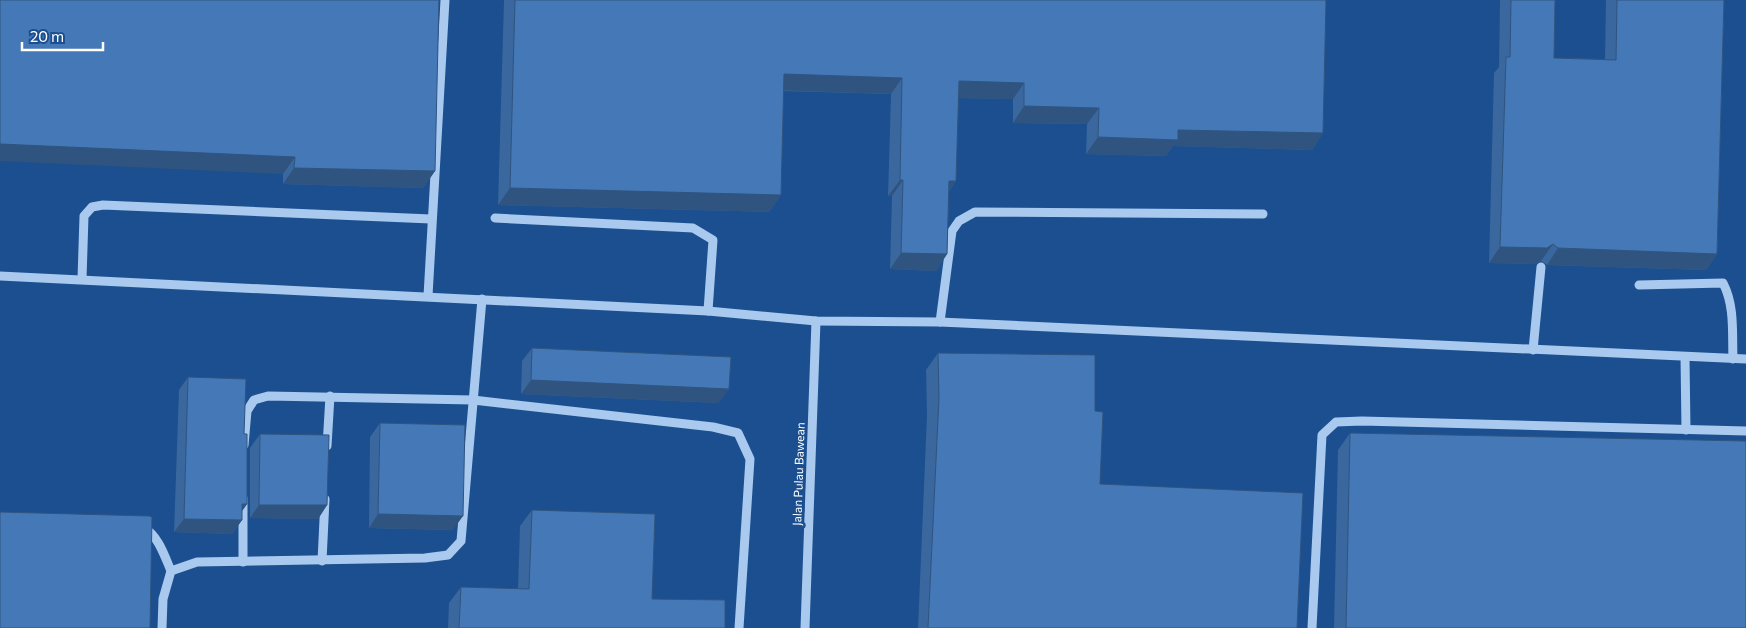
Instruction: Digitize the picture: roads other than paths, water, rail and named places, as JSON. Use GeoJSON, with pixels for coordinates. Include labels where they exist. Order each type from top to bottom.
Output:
{"type":"FeatureCollection","features":[{"type":"Feature","properties":{"kind":"street"},"geometry":{"type":"LineString","coordinates":[[428,296],[445,0]]}},
{"type":"Feature","properties":{"kind":"street"},"geometry":{"type":"LineString","coordinates":[[82,279],[84,216],[92,206],[214,208],[431,219]]}},
{"type":"Feature","properties":{"kind":"street"},"geometry":{"type":"LineString","coordinates":[[940,322],[952,231],[959,220],[975,212],[1263,214]]}},
{"type":"Feature","properties":{"kind":"street"},"geometry":{"type":"LineString","coordinates":[[495,218],[693,228],[712,240],[708,311]]}},
{"type":"Feature","properties":{"kind":"street"},"geometry":{"type":"LineString","coordinates":[[1533,350],[1541,267]]}},
{"type":"Feature","properties":{"kind":"street"},"geometry":{"type":"LineString","coordinates":[[0,276],[708,311],[816,321],[940,322],[1746,359]]}},
{"type":"Feature","properties":{"kind":"street"},"geometry":{"type":"LineString","coordinates":[[1639,285],[1723,283],[1729,296],[1731,310],[1733,359]]}},
{"type":"Feature","properties":{"kind":"street"},"geometry":{"type":"LineString","coordinates":[[171,571],[196,562],[322,561],[425,558],[448,555],[461,541],[482,299]]}},
{"type":"Feature","properties":{"kind":"street","name":"Jalan Pulau Bawean"},"geometry":{"type":"LineString","coordinates":[[805,628],[816,321]]}},
{"type":"Feature","properties":{"kind":"street"},"geometry":{"type":"LineString","coordinates":[[1685,356],[1686,430]]}},
{"type":"Feature","properties":{"kind":"street"},"geometry":{"type":"LineString","coordinates":[[243,457],[246,419],[254,400],[268,396],[473,400],[714,427],[738,433],[750,459],[739,628]]}},
{"type":"Feature","properties":{"kind":"street"},"geometry":{"type":"LineString","coordinates":[[327,454],[330,396]]}},
{"type":"Feature","properties":{"kind":"street"},"geometry":{"type":"LineString","coordinates":[[1312,628],[1322,435],[1336,422],[1362,421],[1746,431]]}},
{"type":"Feature","properties":{"kind":"street"},"geometry":{"type":"LineString","coordinates":[[242,487],[243,562]]}},
{"type":"Feature","properties":{"kind":"street"},"geometry":{"type":"LineString","coordinates":[[322,561],[325,493]]}},
{"type":"Feature","properties":{"kind":"street"},"geometry":{"type":"LineString","coordinates":[[133,523],[148,530],[159,546],[171,571],[163,599],[162,628]]}}]}
